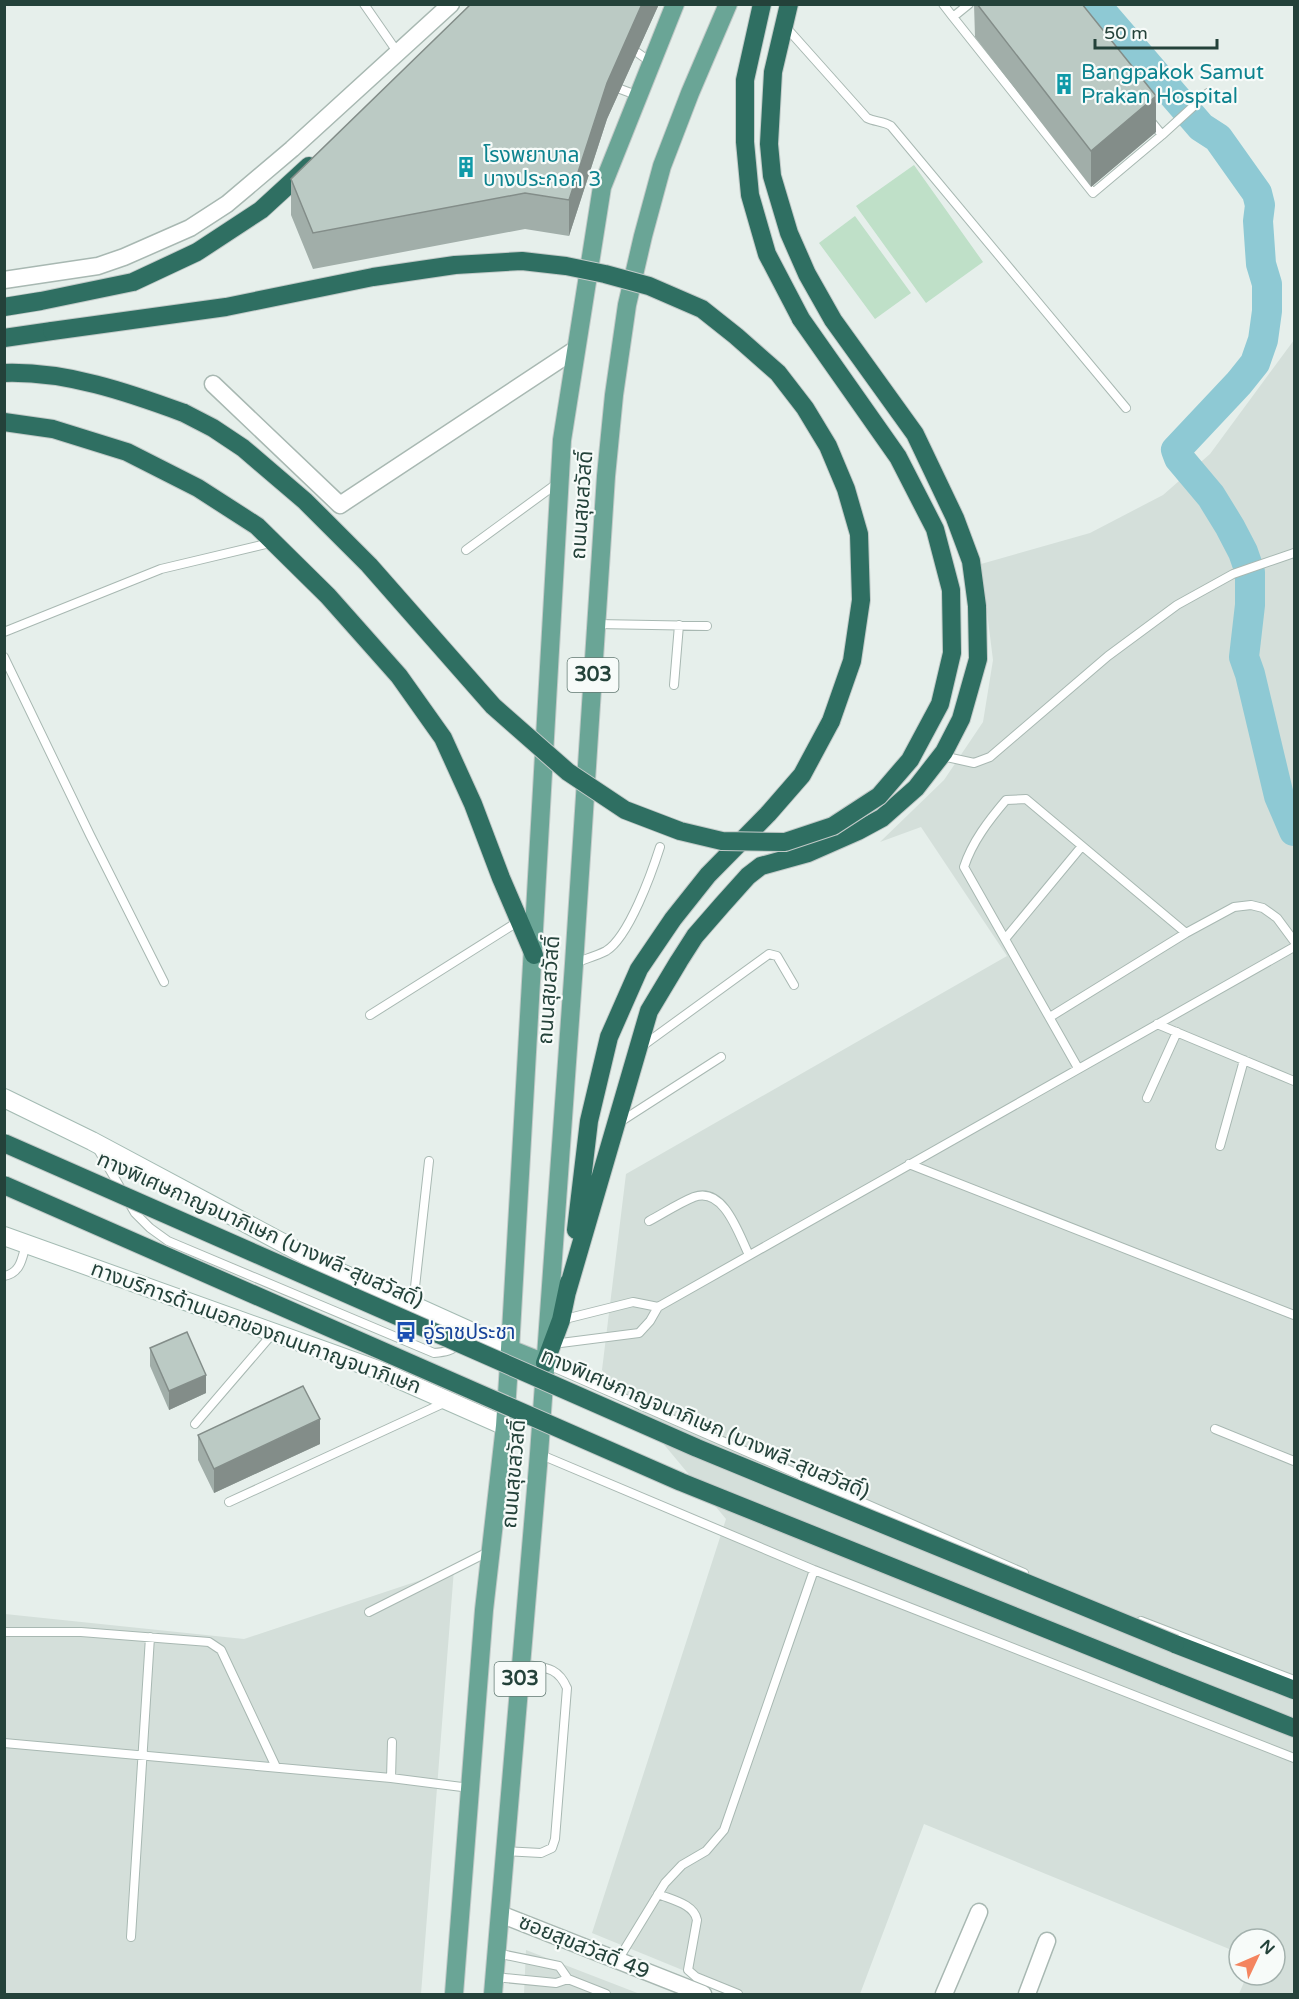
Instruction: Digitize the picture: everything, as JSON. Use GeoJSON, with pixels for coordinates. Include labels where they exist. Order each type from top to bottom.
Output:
{"type":"FeatureCollection","features":[{"type":"Feature","properties":{"kind":"highway"},"geometry":{"type":"LineString","coordinates":[[4,373],[31,372],[87,382],[144,398],[184,413],[213,428],[243,448],[304,501],[369,566],[493,706],[568,772],[625,810],[680,831],[722,841],[785,842],[833,826],[879,796],[910,760],[940,704],[952,653],[951,590],[935,529],[898,457],[801,319],[767,254],[750,195],[745,142],[745,80],[762,4]]}},
{"type":"Feature","properties":{"kind":"highway"},"geometry":{"type":"LineString","coordinates":[[545,1364],[561,1320],[567,1292],[649,1011],[679,961],[695,936],[748,876],[761,866],[808,853],[858,831],[882,818],[916,788],[941,755],[961,719],[978,659],[977,606],[971,561],[955,518],[915,434],[833,320],[807,274],[789,233],[772,176],[769,144],[773,72],[789,4]]}},
{"type":"Feature","properties":{"kind":"highway"},"geometry":{"type":"LineString","coordinates":[[4,306],[41,301],[133,282],[197,252],[261,210],[322,155]]}},
{"type":"Feature","properties":{"kind":"highway"},"geometry":{"type":"LineString","coordinates":[[4,338],[226,307],[373,277],[455,264],[522,261],[566,266],[649,286],[702,309],[778,373],[805,408],[828,446],[846,489],[859,534],[861,600],[852,661],[831,721],[802,775],[768,814],[708,875],[673,919],[639,969],[609,1037],[589,1121],[567,1292]]}},
{"type":"Feature","properties":{"kind":"highway"},"geometry":{"type":"LineString","coordinates":[[4,422],[53,429],[127,453],[198,488],[257,526],[328,596],[399,676],[443,738],[473,804],[534,955]]}},
{"type":"Feature","properties":{"kind":"highway","name":"ทางพิเศษกาญจนาภิเษก (บางพลี-สุขสวัสดิ์)"},"geometry":{"type":"LineString","coordinates":[[4,1143],[697,1448],[1175,1644],[1294,1690]]}},
{"type":"Feature","properties":{"kind":"highway"},"geometry":{"type":"LineString","coordinates":[[4,1185],[681,1482],[1294,1728]]}},
{"type":"Feature","properties":{"kind":"main road","name":"ถนนสุขสวัสดิ์"},"geometry":{"type":"LineString","coordinates":[[454,1995],[491,1551],[505,1426],[562,440],[602,187],[675,4]]}},
{"type":"Feature","properties":{"kind":"main road","name":"ถนนสุขสวัสดิ์"},"geometry":{"type":"LineString","coordinates":[[493,1986],[539,1454],[606,476],[627,305],[643,236],[662,166],[728,4]]}},
{"type":"Feature","properties":{"kind":"main road"},"geometry":{"type":"LineString","coordinates":[[4,1098],[92,1141],[326,1266],[545,1364]]}},
{"type":"Feature","properties":{"kind":"main road","name":"ทางบริการด้านนอกของถนนกาญจนาภิเษก"},"geometry":{"type":"LineString","coordinates":[[4,1236],[378,1370],[505,1426]]}},
{"type":"Feature","properties":{"kind":"street"},"geometry":{"type":"LineString","coordinates":[[4,280],[98,266],[190,228],[235,197],[292,149],[448,6]]}},
{"type":"Feature","properties":{"kind":"street"},"geometry":{"type":"LineString","coordinates":[[213,384],[340,505],[576,349]]}},
{"type":"Feature","properties":{"kind":"street"},"geometry":{"type":"LineString","coordinates":[[944,1995],[979,1912]]}},
{"type":"Feature","properties":{"kind":"street","name":"ซอยสุขสวัสดิ์ 49"},"geometry":{"type":"LineString","coordinates":[[500,1914],[703,1995]]}},
{"type":"Feature","properties":{"kind":"street"},"geometry":{"type":"LineString","coordinates":[[1027,1995],[1047,1941]]}},
{"type":"Feature","properties":{"kind":"lane"},"geometry":{"type":"LineString","coordinates":[[364,4],[398,52]]}},
{"type":"Feature","properties":{"kind":"lane"},"geometry":{"type":"LineString","coordinates":[[943,4],[1093,193],[1208,93]]}},
{"type":"Feature","properties":{"kind":"lane"},"geometry":{"type":"LineString","coordinates":[[953,17],[969,4]]}},
{"type":"Feature","properties":{"kind":"lane"},"geometry":{"type":"LineString","coordinates":[[784,24],[867,118],[885,122],[891,126],[1126,408]]}},
{"type":"Feature","properties":{"kind":"lane"},"geometry":{"type":"LineString","coordinates":[[617,39],[652,63]]}},
{"type":"Feature","properties":{"kind":"lane"},"geometry":{"type":"LineString","coordinates":[[607,84],[639,96]]}},
{"type":"Feature","properties":{"kind":"lane"},"geometry":{"type":"LineString","coordinates":[[1140,107],[1162,135]]}},
{"type":"Feature","properties":{"kind":"lane"},"geometry":{"type":"LineString","coordinates":[[466,550],[560,482]]}},
{"type":"Feature","properties":{"kind":"lane"},"geometry":{"type":"LineString","coordinates":[[4,632],[161,568],[274,542]]}},
{"type":"Feature","properties":{"kind":"lane"},"geometry":{"type":"LineString","coordinates":[[941,755],[974,763],[990,757],[1108,656],[1177,605],[1233,574],[1294,553]]}},
{"type":"Feature","properties":{"kind":"lane"},"geometry":{"type":"LineString","coordinates":[[597,624],[707,626]]}},
{"type":"Feature","properties":{"kind":"lane"},"geometry":{"type":"LineString","coordinates":[[674,685],[679,625]]}},
{"type":"Feature","properties":{"kind":"lane"},"geometry":{"type":"LineString","coordinates":[[4,657],[164,982]]}},
{"type":"Feature","properties":{"kind":"lane"},"geometry":{"type":"LineString","coordinates":[[1078,1068],[964,867],[973,845],[1006,800],[1026,799],[1186,933]]}},
{"type":"Feature","properties":{"kind":"lane"},"geometry":{"type":"LineString","coordinates":[[1005,939],[1082,846]]}},
{"type":"Feature","properties":{"kind":"lane"},"geometry":{"type":"LineString","coordinates":[[574,964],[607,950],[616,942],[647,886],[660,847]]}},
{"type":"Feature","properties":{"kind":"lane"},"geometry":{"type":"LineString","coordinates":[[1050,1017],[1186,933],[1234,907],[1251,905],[1263,908],[1276,918],[1294,941]]}},
{"type":"Feature","properties":{"kind":"lane"},"geometry":{"type":"LineString","coordinates":[[370,1015],[520,921]]}},
{"type":"Feature","properties":{"kind":"lane"},"geometry":{"type":"LineString","coordinates":[[552,1344],[639,1333],[658,1307],[1294,947]]}},
{"type":"Feature","properties":{"kind":"lane"},"geometry":{"type":"LineString","coordinates":[[638,1049],[769,954],[777,956],[794,985]]}},
{"type":"Feature","properties":{"kind":"lane"},"geometry":{"type":"LineString","coordinates":[[1157,1024],[1294,1081]]}},
{"type":"Feature","properties":{"kind":"lane"},"geometry":{"type":"LineString","coordinates":[[1147,1098],[1177,1032]]}},
{"type":"Feature","properties":{"kind":"lane"},"geometry":{"type":"LineString","coordinates":[[615,1125],[721,1057]]}},
{"type":"Feature","properties":{"kind":"lane"},"geometry":{"type":"LineString","coordinates":[[1220,1146],[1245,1060]]}},
{"type":"Feature","properties":{"kind":"lane"},"geometry":{"type":"LineString","coordinates":[[92,1141],[135,1213],[150,1228],[168,1240],[434,1353],[454,1349],[471,1331]]}},
{"type":"Feature","properties":{"kind":"lane"},"geometry":{"type":"LineString","coordinates":[[413,1306],[429,1161]]}},
{"type":"Feature","properties":{"kind":"lane"},"geometry":{"type":"LineString","coordinates":[[909,1164],[1294,1315]]}},
{"type":"Feature","properties":{"kind":"lane"},"geometry":{"type":"LineString","coordinates":[[649,1221],[695,1196],[706,1194],[715,1198],[728,1212],[749,1255]]}},
{"type":"Feature","properties":{"kind":"lane"},"geometry":{"type":"LineString","coordinates":[[4,1276],[12,1275],[21,1265],[26,1244]]}},
{"type":"Feature","properties":{"kind":"lane"},"geometry":{"type":"LineString","coordinates":[[561,1320],[633,1302],[658,1307]]}},
{"type":"Feature","properties":{"kind":"lane"},"geometry":{"type":"LineString","coordinates":[[195,1424],[274,1332]]}},
{"type":"Feature","properties":{"kind":"lane"},"geometry":{"type":"LineString","coordinates":[[545,1364],[1074,1594],[1294,1680]]}},
{"type":"Feature","properties":{"kind":"lane"},"geometry":{"type":"LineString","coordinates":[[229,1502],[448,1401]]}},
{"type":"Feature","properties":{"kind":"lane"},"geometry":{"type":"LineString","coordinates":[[1215,1429],[1294,1461]]}},
{"type":"Feature","properties":{"kind":"lane"},"geometry":{"type":"LineString","coordinates":[[539,1454],[814,1570],[1294,1758]]}},
{"type":"Feature","properties":{"kind":"lane"},"geometry":{"type":"LineString","coordinates":[[369,1612],[491,1551]]}},
{"type":"Feature","properties":{"kind":"lane"},"geometry":{"type":"LineString","coordinates":[[618,1960],[664,1883],[682,1865],[706,1851],[724,1830],[814,1570]]}},
{"type":"Feature","properties":{"kind":"lane"},"geometry":{"type":"LineString","coordinates":[[4,1632],[81,1632],[209,1642],[221,1650],[276,1767]]}},
{"type":"Feature","properties":{"kind":"lane"},"geometry":{"type":"LineString","coordinates":[[131,1937],[150,1637]]}},
{"type":"Feature","properties":{"kind":"lane"},"geometry":{"type":"LineString","coordinates":[[505,1851],[541,1853],[552,1848],[555,1839],[567,1688],[556,1671],[521,1664]]}},
{"type":"Feature","properties":{"kind":"lane"},"geometry":{"type":"LineString","coordinates":[[391,1778],[392,1742]]}},
{"type":"Feature","properties":{"kind":"lane"},"geometry":{"type":"LineString","coordinates":[[4,1743],[391,1778],[470,1788]]}},
{"type":"Feature","properties":{"kind":"lane"},"geometry":{"type":"LineString","coordinates":[[658,1894],[696,1913],[697,1920],[688,1970],[696,1977],[738,1995]]}},
{"type":"Feature","properties":{"kind":"lane"},"geometry":{"type":"LineString","coordinates":[[496,1953],[559,1966],[568,1979],[606,1995]]}},
{"type":"Feature","properties":{"kind":"lane"},"geometry":{"type":"LineString","coordinates":[[493,1986],[556,1983],[568,1979]]}},
{"type":"Feature","properties":{"kind":"shaded area"},"geometry":{"type":"Polygon","coordinates":[[[1294,340],[1294,1994],[1239,1994],[1242,1987],[1287,1987],[1287,1927],[1227,1927],[1227,1948],[924,1824],[860,1994],[741,1994],[592,1933],[726,1519],[602,1370],[626,1174],[1007,956],[921,827],[880,842],[944,780],[983,722],[993,660],[981,564],[1090,533],[1163,495],[1210,454],[1294,340]]]}},
{"type":"Feature","properties":{"kind":"shaded area"},"geometry":{"type":"Polygon","coordinates":[[[454,1569],[421,1994],[5,1994],[5,1614],[244,1639],[454,1569]]]}},
{"type":"Feature","properties":{"kind":"shaded area"},"geometry":{"type":"Polygon","coordinates":[[[526,1950],[640,1994],[524,1994],[526,1950]]]}},
{"type":"Feature","properties":{"kind":"green space"},"geometry":{"type":"Polygon","coordinates":[[[914,165],[983,262],[926,303],[856,206],[914,165]]]}},
{"type":"Feature","properties":{"kind":"green space"},"geometry":{"type":"Polygon","coordinates":[[[855,216],[911,293],[875,319],[819,243],[855,216]]]}},
{"type":"Feature","properties":{"kind":"building","name":"โรงพยาบาล บางประกอก 3"},"geometry":{"type":"Polygon","coordinates":[[[471,4],[642,4],[607,83],[569,200],[525,193],[313,233],[291,179],[471,4]]]}},
{"type":"Feature","properties":{"kind":"building","name":"Bangpakok Samut Prakan Hospital"},"geometry":{"type":"Polygon","coordinates":[[[977,4],[1082,4],[1156,96],[1091,151],[977,4]]]}},
{"type":"Feature","properties":{"kind":"building"},"geometry":{"type":"Polygon","coordinates":[[[187,1332],[206,1375],[169,1391],[150,1348],[187,1332]]]}},
{"type":"Feature","properties":{"kind":"building"},"geometry":{"type":"Polygon","coordinates":[[[303,1386],[320,1419],[214,1469],[198,1435],[303,1386]]]}},
{"type":"Feature","properties":{"kind":"waterway"},"geometry":{"type":"LineString","coordinates":[[1095,4],[1201,127],[1218,138],[1257,193],[1260,205],[1258,221],[1261,264],[1267,284],[1267,311],[1263,340],[1255,363],[1176,450],[1179,458],[1211,496],[1230,527],[1250,572],[1250,605],[1244,657],[1279,796],[1294,831]]}},
{"type":"Feature","properties":{"kind":"place","name":"Bangpakok Samut Prakan Hospital"},"geometry":{"type":"Point","coordinates":[1064,84]}},
{"type":"Feature","properties":{"kind":"place","name":"โรงพยาบาล บางประกอก 3"},"geometry":{"type":"Point","coordinates":[466,167]}},
{"type":"Feature","properties":{"kind":"place","name":"อู่ราชประชา"},"geometry":{"type":"Point","coordinates":[406,1332]}}]}
